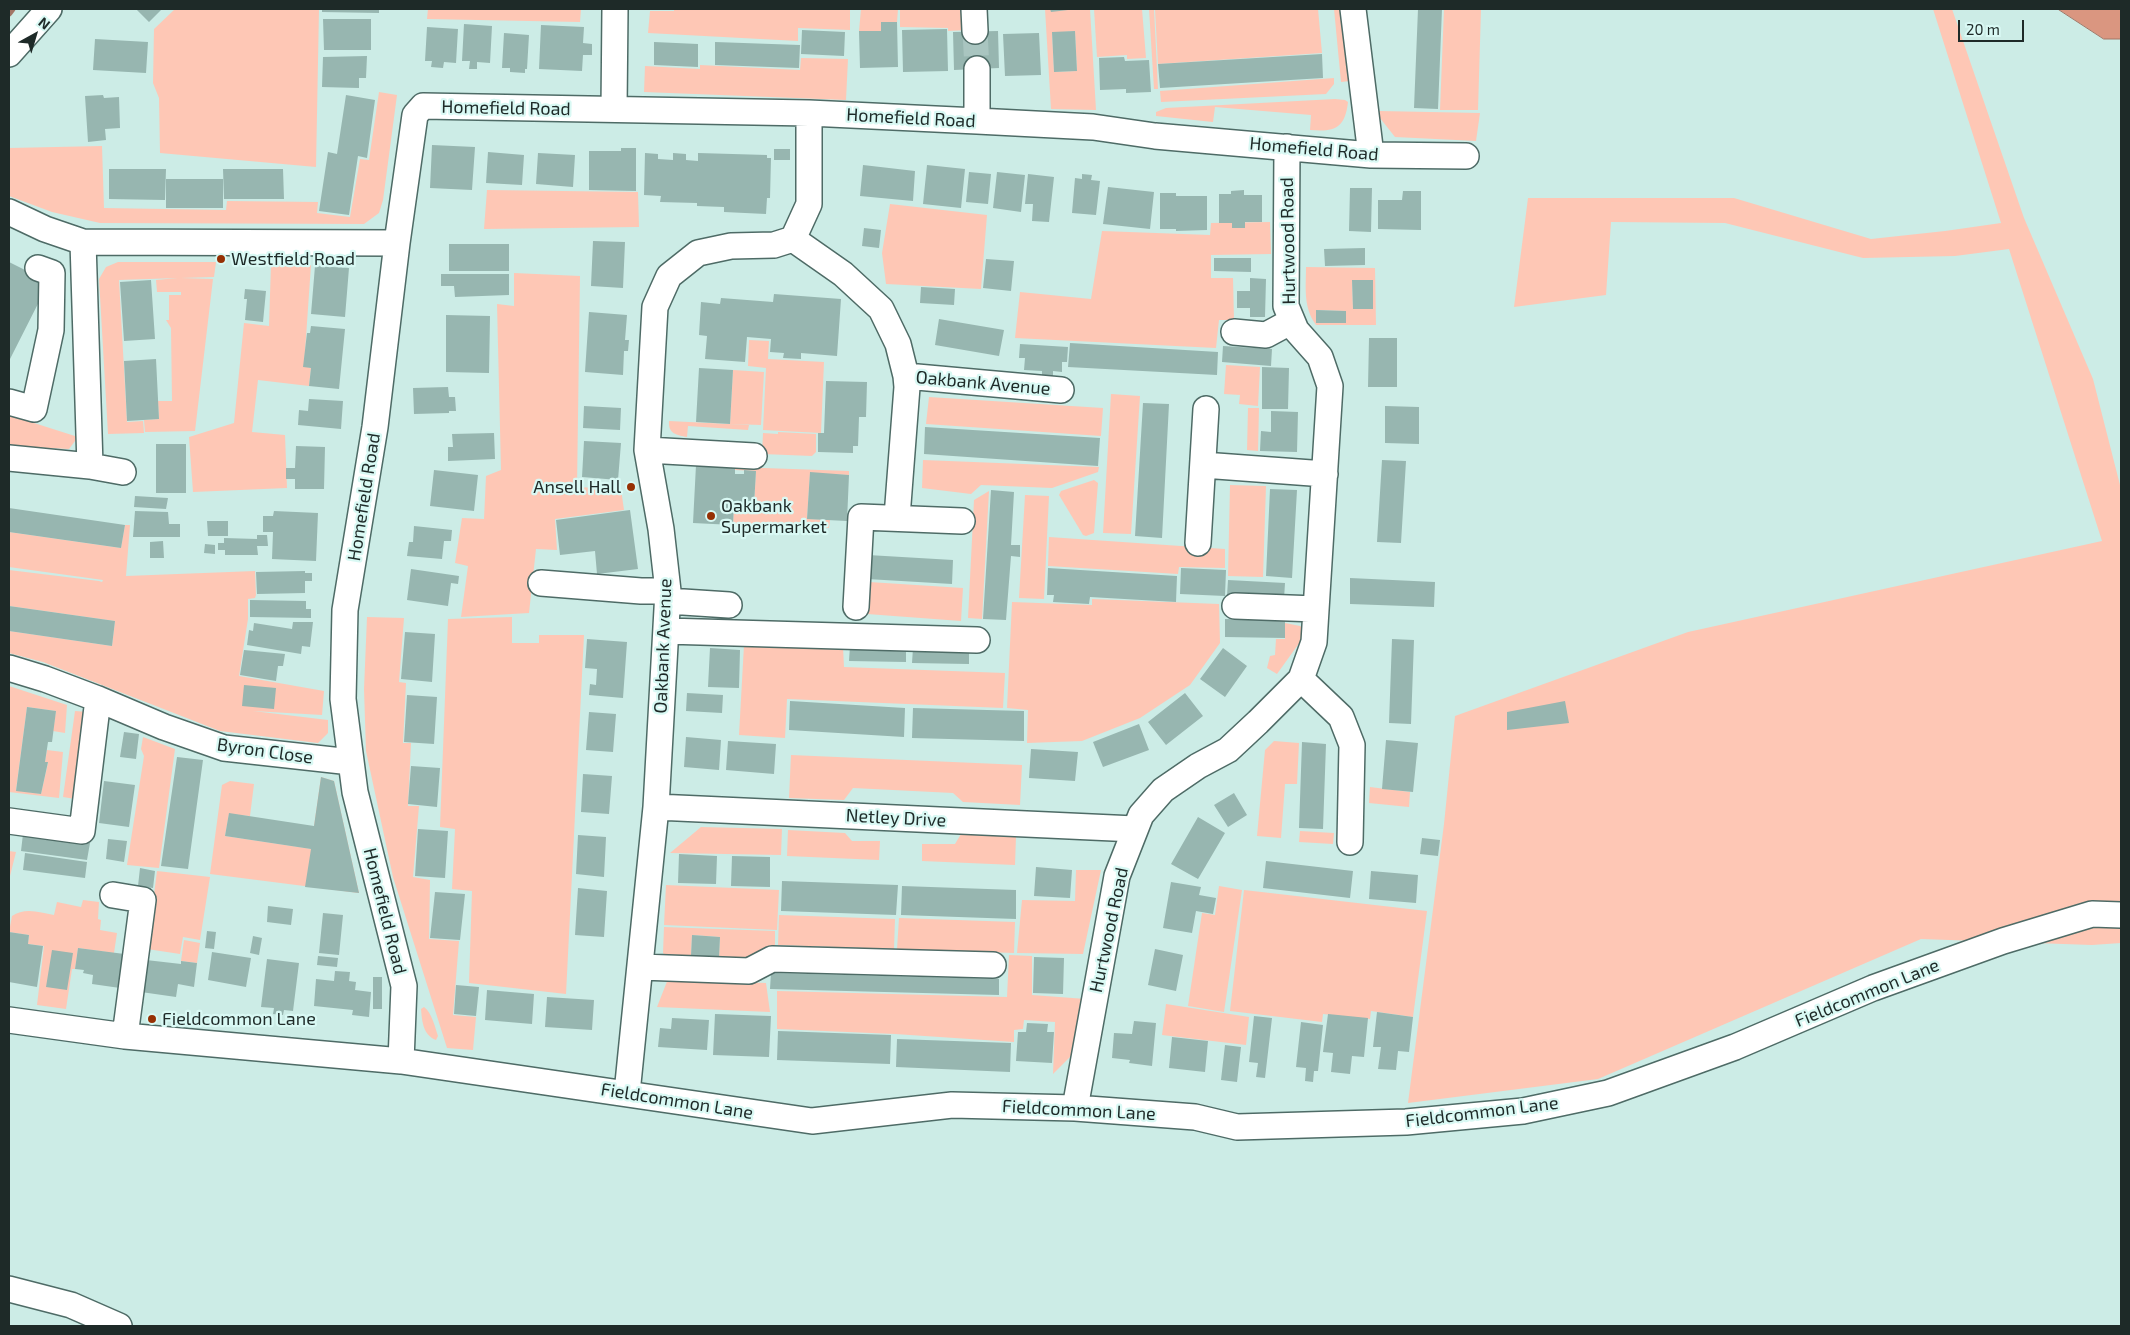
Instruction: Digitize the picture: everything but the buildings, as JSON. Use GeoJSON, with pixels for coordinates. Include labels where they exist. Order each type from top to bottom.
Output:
{"type":"FeatureCollection","features":[{"type":"Feature","properties":{"kind":"street"},"geometry":{"type":"LineString","coordinates":[[9,54],[50,9]]}},
{"type":"Feature","properties":{"kind":"street"},"geometry":{"type":"LineString","coordinates":[[614,109],[615,9]]}},
{"type":"Feature","properties":{"kind":"street"},"geometry":{"type":"LineString","coordinates":[[1353,9],[1371,155]]}},
{"type":"Feature","properties":{"kind":"street"},"geometry":{"type":"LineString","coordinates":[[977,69],[977,121]]}},
{"type":"Feature","properties":{"kind":"street","name":"Homefield Road"},"geometry":{"type":"LineString","coordinates":[[401,1061],[404,986],[355,792],[343,700],[345,610],[375,427],[397,243],[415,115],[423,106],[809,113],[977,121],[1093,127],[1155,136],[1371,155],[1466,156]]}},
{"type":"Feature","properties":{"kind":"street"},"geometry":{"type":"LineString","coordinates":[[793,239],[809,204],[809,113]]}},
{"type":"Feature","properties":{"kind":"street","name":"Hurtwood Road"},"geometry":{"type":"LineString","coordinates":[[1075,1108],[1116,876],[1141,815],[1163,790],[1198,766],[1228,750],[1258,722],[1300,679],[1314,642],[1330,386],[1320,357],[1296,330],[1286,306],[1286,147]]}},
{"type":"Feature","properties":{"kind":"street"},"geometry":{"type":"LineString","coordinates":[[9,212],[45,229],[83,242],[397,243]]}},
{"type":"Feature","properties":{"kind":"street","name":"Oakbank Avenue"},"geometry":{"type":"LineString","coordinates":[[626,1093],[641,967],[656,807],[668,596],[661,529],[647,450],[655,307],[669,276],[698,253],[731,246],[774,245],[793,239],[843,274],[881,310],[898,344],[906,376],[897,517]]}},
{"type":"Feature","properties":{"kind":"street"},"geometry":{"type":"LineString","coordinates":[[83,242],[90,466]]}},
{"type":"Feature","properties":{"kind":"street"},"geometry":{"type":"LineString","coordinates":[[9,402],[34,409],[51,330],[52,273],[38,268]]}},
{"type":"Feature","properties":{"kind":"street"},"geometry":{"type":"LineString","coordinates":[[1234,332],[1266,335],[1292,320]]}},
{"type":"Feature","properties":{"kind":"street","name":"Oakbank Avenue"},"geometry":{"type":"LineString","coordinates":[[906,376],[1061,390]]}},
{"type":"Feature","properties":{"kind":"street"},"geometry":{"type":"LineString","coordinates":[[1198,543],[1206,409]]}},
{"type":"Feature","properties":{"kind":"street"},"geometry":{"type":"LineString","coordinates":[[647,450],[754,456]]}},
{"type":"Feature","properties":{"kind":"street"},"geometry":{"type":"LineString","coordinates":[[9,458],[90,466],[123,472]]}},
{"type":"Feature","properties":{"kind":"street"},"geometry":{"type":"LineString","coordinates":[[1203,465],[1325,474]]}},
{"type":"Feature","properties":{"kind":"street"},"geometry":{"type":"LineString","coordinates":[[856,608],[861,517],[962,521]]}},
{"type":"Feature","properties":{"kind":"street"},"geometry":{"type":"LineString","coordinates":[[541,583],[641,591],[729,605]]}},
{"type":"Feature","properties":{"kind":"street"},"geometry":{"type":"LineString","coordinates":[[1235,606],[1316,609]]}},
{"type":"Feature","properties":{"kind":"street"},"geometry":{"type":"LineString","coordinates":[[666,631],[977,640]]}},
{"type":"Feature","properties":{"kind":"street","name":"Byron Close"},"geometry":{"type":"LineString","coordinates":[[9,668],[45,679],[157,724],[224,748],[351,762]]}},
{"type":"Feature","properties":{"kind":"street"},"geometry":{"type":"LineString","coordinates":[[1300,679],[1341,717],[1352,745],[1350,842]]}},
{"type":"Feature","properties":{"kind":"street"},"geometry":{"type":"LineString","coordinates":[[9,821],[82,831],[98,699]]}},
{"type":"Feature","properties":{"kind":"street","name":"Netley Drive"},"geometry":{"type":"LineString","coordinates":[[656,807],[1135,829]]}},
{"type":"Feature","properties":{"kind":"street"},"geometry":{"type":"LineString","coordinates":[[113,895],[143,900],[125,1036]]}},
{"type":"Feature","properties":{"kind":"street","name":"Fieldcommon Lane"},"geometry":{"type":"LineString","coordinates":[[9,1020],[125,1036],[401,1061],[812,1122],[952,1106],[1075,1108],[1195,1116],[1237,1127],[1406,1122],[1523,1111],[1608,1093],[1735,1047],[1873,988],[2003,941],[2092,914],[2121,915]]}},
{"type":"Feature","properties":{"kind":"street"},"geometry":{"type":"LineString","coordinates":[[641,967],[749,971],[772,959],[993,965]]}},
{"type":"Feature","properties":{"kind":"street"},"geometry":{"type":"LineString","coordinates":[[9,1291],[71,1305],[119,1326]]}},
{"type":"Feature","properties":{"kind":"shaded area"},"geometry":{"type":"Polygon","coordinates":[[[175,9],[319,9],[316,167],[160,153],[159,98],[153,83],[154,29],[175,9]]]}},
{"type":"Feature","properties":{"kind":"shaded area"},"geometry":{"type":"Polygon","coordinates":[[[428,9],[581,9],[580,22],[427,19],[428,9]]]}},
{"type":"Feature","properties":{"kind":"shaded area"},"geometry":{"type":"Polygon","coordinates":[[[674,9],[850,9],[850,30],[798,28],[798,41],[648,33],[650,11],[674,11],[674,9]]]}},
{"type":"Feature","properties":{"kind":"shaded area"},"geometry":{"type":"Polygon","coordinates":[[[861,9],[898,9],[897,22],[881,22],[881,31],[859,31],[861,9]]]}},
{"type":"Feature","properties":{"kind":"shaded area"},"geometry":{"type":"Polygon","coordinates":[[[900,9],[969,9],[969,30],[948,31],[948,28],[900,27],[900,9]]]}},
{"type":"Feature","properties":{"kind":"shaded area"},"geometry":{"type":"Polygon","coordinates":[[[1045,9],[1090,9],[1096,110],[1051,109],[1045,9]],[[1075,31],[1052,33],[1054,72],[1077,71],[1075,31]]]}},
{"type":"Feature","properties":{"kind":"shaded area"},"geometry":{"type":"Polygon","coordinates":[[[1094,9],[1142,9],[1146,58],[1127,59],[1127,55],[1097,57],[1094,9]]]}},
{"type":"Feature","properties":{"kind":"shaded area"},"geometry":{"type":"Polygon","coordinates":[[[1149,9],[1154,9],[1158,89],[1154,89],[1149,9]]]}},
{"type":"Feature","properties":{"kind":"shaded area"},"geometry":{"type":"Polygon","coordinates":[[[1155,9],[1318,9],[1322,53],[1158,64],[1155,9]]]}},
{"type":"Feature","properties":{"kind":"shaded area"},"geometry":{"type":"Polygon","coordinates":[[[1334,9],[1344,9],[1350,81],[1341,82],[1334,9]]]}},
{"type":"Feature","properties":{"kind":"shaded area"},"geometry":{"type":"Polygon","coordinates":[[[1444,9],[1481,9],[1478,110],[1440,110],[1444,9]]]}},
{"type":"Feature","properties":{"kind":"shaded area"},"geometry":{"type":"Polygon","coordinates":[[[1933,9],[1952,9],[2024,218],[2093,379],[2121,489],[2121,943],[2092,945],[1921,939],[1598,1079],[1408,1103],[1444,824],[1455,716],[1688,632],[2102,541],[2009,249],[1955,256],[1863,258],[1725,223],[1611,222],[1606,295],[1514,307],[1528,198],[1734,198],[1871,239],[2001,223],[1933,9]]]}},
{"type":"Feature","properties":{"kind":"shaded area"},"geometry":{"type":"Polygon","coordinates":[[[2058,9],[2121,9],[2121,39],[2104,39],[2058,9]]]}},
{"type":"Feature","properties":{"kind":"shaded area"},"geometry":{"type":"Polygon","coordinates":[[[801,58],[848,59],[846,100],[644,92],[645,66],[700,69],[700,65],[800,70],[801,58]]]}},
{"type":"Feature","properties":{"kind":"shaded area"},"geometry":{"type":"Polygon","coordinates":[[[1334,78],[1334,84],[1326,94],[1161,102],[1160,91],[1334,78]]]}},
{"type":"Feature","properties":{"kind":"shaded area"},"geometry":{"type":"Polygon","coordinates":[[[379,92],[397,95],[383,200],[379,213],[364,224],[100,223],[52,212],[9,196],[9,148],[102,146],[104,208],[226,210],[227,201],[318,202],[317,213],[350,217],[360,159],[369,160],[379,92]]]}},
{"type":"Feature","properties":{"kind":"shaded area"},"geometry":{"type":"Polygon","coordinates":[[[1335,99],[1348,102],[1344,118],[1337,127],[1326,130],[1310,130],[1311,115],[1215,107],[1213,122],[1156,116],[1156,112],[1166,108],[1335,99]]]}},
{"type":"Feature","properties":{"kind":"shaded area"},"geometry":{"type":"Polygon","coordinates":[[[1379,111],[1480,113],[1476,141],[1395,137],[1380,118],[1379,111]]]}},
{"type":"Feature","properties":{"kind":"shaded area"},"geometry":{"type":"Polygon","coordinates":[[[487,190],[638,192],[639,227],[484,229],[487,190]]]}},
{"type":"Feature","properties":{"kind":"shaded area"},"geometry":{"type":"Polygon","coordinates":[[[890,204],[987,215],[981,289],[886,284],[882,253],[890,204]]]}},
{"type":"Feature","properties":{"kind":"shaded area"},"geometry":{"type":"Polygon","coordinates":[[[1270,222],[1271,254],[1211,255],[1211,278],[1233,278],[1234,320],[1219,320],[1216,348],[1015,338],[1020,292],[1091,299],[1102,231],[1210,235],[1211,223],[1270,222]]]}},
{"type":"Feature","properties":{"kind":"shaded area"},"geometry":{"type":"Polygon","coordinates":[[[118,262],[216,262],[214,277],[181,278],[213,279],[195,431],[145,432],[144,420],[159,419],[158,401],[172,401],[171,328],[166,320],[169,320],[169,295],[181,295],[181,292],[157,292],[156,280],[178,278],[119,280],[127,422],[143,421],[144,433],[108,434],[99,279],[106,267],[118,262]]]}},
{"type":"Feature","properties":{"kind":"shaded area"},"geometry":{"type":"Polygon","coordinates":[[[271,264],[311,265],[304,366],[311,368],[309,386],[258,380],[252,432],[285,435],[287,488],[193,492],[189,437],[234,423],[244,323],[269,326],[271,264]]]}},
{"type":"Feature","properties":{"kind":"shaded area"},"geometry":{"type":"Polygon","coordinates":[[[1306,267],[1375,268],[1376,325],[1316,325],[1307,304],[1306,267]],[[1352,280],[1353,309],[1373,308],[1373,280],[1352,280]],[[1316,310],[1346,323],[1346,311],[1316,310]]]}},
{"type":"Feature","properties":{"kind":"shaded area"},"geometry":{"type":"Polygon","coordinates":[[[514,273],[580,276],[577,487],[621,489],[624,510],[555,519],[557,550],[536,549],[529,613],[461,617],[468,566],[455,563],[462,518],[484,519],[486,476],[501,470],[497,304],[514,306],[514,273]]]}},
{"type":"Feature","properties":{"kind":"shaded area"},"geometry":{"type":"Polygon","coordinates":[[[749,340],[769,341],[768,359],[824,362],[821,433],[763,430],[766,368],[748,366],[749,340]]]}},
{"type":"Feature","properties":{"kind":"shaded area"},"geometry":{"type":"Polygon","coordinates":[[[1226,365],[1260,367],[1258,406],[1239,404],[1240,395],[1224,394],[1226,365]]]}},
{"type":"Feature","properties":{"kind":"shaded area"},"geometry":{"type":"Polygon","coordinates":[[[733,370],[764,372],[761,425],[730,424],[733,370]]]}},
{"type":"Feature","properties":{"kind":"shaded area"},"geometry":{"type":"Polygon","coordinates":[[[1111,394],[1140,396],[1131,534],[1103,533],[1111,394]]]}},
{"type":"Feature","properties":{"kind":"shaded area"},"geometry":{"type":"Polygon","coordinates":[[[929,397],[1103,408],[1101,436],[926,424],[929,397]]]}},
{"type":"Feature","properties":{"kind":"shaded area"},"geometry":{"type":"Polygon","coordinates":[[[1248,408],[1259,408],[1258,451],[1247,450],[1248,408]]]}},
{"type":"Feature","properties":{"kind":"shaded area"},"geometry":{"type":"Polygon","coordinates":[[[9,415],[78,437],[69,449],[9,446],[9,415]]]}},
{"type":"Feature","properties":{"kind":"shaded area"},"geometry":{"type":"Polygon","coordinates":[[[669,421],[749,425],[748,430],[688,426],[687,437],[672,431],[669,421]]]}},
{"type":"Feature","properties":{"kind":"shaded area"},"geometry":{"type":"Polygon","coordinates":[[[778,432],[816,434],[816,452],[812,456],[762,454],[763,433],[778,434],[778,432]]]}},
{"type":"Feature","properties":{"kind":"shaded area"},"geometry":{"type":"Polygon","coordinates":[[[923,460],[1099,467],[1098,472],[1052,488],[981,485],[971,494],[922,488],[923,460]]]}},
{"type":"Feature","properties":{"kind":"shaded area"},"geometry":{"type":"Polygon","coordinates":[[[735,467],[849,471],[849,475],[810,473],[807,519],[830,520],[829,528],[733,525],[734,504],[754,505],[756,471],[735,470],[735,467]]]}},
{"type":"Feature","properties":{"kind":"shaded area"},"geometry":{"type":"Polygon","coordinates":[[[1094,480],[1098,483],[1094,533],[1086,536],[1083,535],[1059,495],[1061,491],[1094,480]]]}},
{"type":"Feature","properties":{"kind":"shaded area"},"geometry":{"type":"Polygon","coordinates":[[[1230,485],[1266,486],[1263,577],[1228,576],[1230,485]]]}},
{"type":"Feature","properties":{"kind":"shaded area"},"geometry":{"type":"Polygon","coordinates":[[[989,491],[982,619],[968,618],[974,500],[989,491]]]}},
{"type":"Feature","properties":{"kind":"shaded area"},"geometry":{"type":"Polygon","coordinates":[[[1025,495],[1049,496],[1044,599],[1019,598],[1025,495]]]}},
{"type":"Feature","properties":{"kind":"shaded area"},"geometry":{"type":"Polygon","coordinates":[[[125,525],[130,525],[126,576],[255,571],[256,595],[255,598],[248,599],[248,619],[239,676],[324,691],[322,715],[253,711],[328,720],[328,733],[318,743],[220,731],[43,662],[9,653],[9,631],[112,646],[115,621],[9,606],[9,570],[102,582],[103,580],[9,567],[9,532],[121,548],[125,525]]]}},
{"type":"Feature","properties":{"kind":"shaded area"},"geometry":{"type":"Polygon","coordinates":[[[1049,537],[1225,549],[1225,568],[1179,567],[1178,574],[1048,566],[1049,537]]]}},
{"type":"Feature","properties":{"kind":"shaded area"},"geometry":{"type":"Polygon","coordinates":[[[869,582],[963,588],[961,621],[867,614],[869,582]]]}},
{"type":"Feature","properties":{"kind":"shaded area"},"geometry":{"type":"Polygon","coordinates":[[[1092,599],[1219,604],[1220,643],[1190,685],[1140,718],[1082,741],[1027,743],[1028,710],[1007,708],[1012,602],[1092,605],[1092,599]]]}},
{"type":"Feature","properties":{"kind":"shaded area"},"geometry":{"type":"Polygon","coordinates":[[[367,617],[404,618],[399,682],[406,683],[403,743],[411,743],[408,806],[419,806],[413,877],[430,880],[429,939],[459,941],[453,1015],[476,1017],[473,1050],[447,1048],[393,877],[366,751],[364,689],[367,617]]]}},
{"type":"Feature","properties":{"kind":"shaded area"},"geometry":{"type":"Polygon","coordinates":[[[512,617],[512,643],[539,643],[539,635],[584,635],[566,994],[469,983],[472,891],[452,889],[455,829],[440,827],[448,619],[512,617]]]}},
{"type":"Feature","properties":{"kind":"shaded area"},"geometry":{"type":"Polygon","coordinates":[[[1285,623],[1300,626],[1304,629],[1305,635],[1277,674],[1267,668],[1270,656],[1275,655],[1276,639],[1285,639],[1285,623]]]}},
{"type":"Feature","properties":{"kind":"shaded area"},"geometry":{"type":"Polygon","coordinates":[[[744,645],[843,647],[844,667],[1005,673],[1003,708],[787,699],[785,738],[739,735],[744,645]]]}},
{"type":"Feature","properties":{"kind":"shaded area"},"geometry":{"type":"Polygon","coordinates":[[[9,686],[67,705],[65,733],[53,731],[56,711],[27,707],[16,790],[41,794],[48,763],[45,762],[47,750],[63,752],[59,798],[9,792],[9,686]]]}},
{"type":"Feature","properties":{"kind":"shaded area"},"geometry":{"type":"Polygon","coordinates":[[[75,711],[88,712],[75,799],[63,797],[75,711]]]}},
{"type":"Feature","properties":{"kind":"shaded area"},"geometry":{"type":"Polygon","coordinates":[[[143,737],[175,749],[159,868],[127,865],[144,756],[141,749],[143,737]]]}},
{"type":"Feature","properties":{"kind":"shaded area"},"geometry":{"type":"Polygon","coordinates":[[[1274,741],[1299,743],[1297,784],[1285,784],[1281,838],[1257,836],[1265,750],[1274,741]]]}},
{"type":"Feature","properties":{"kind":"shaded area"},"geometry":{"type":"Polygon","coordinates":[[[791,755],[1022,765],[1020,805],[963,802],[953,793],[853,788],[844,800],[789,798],[791,755]]]}},
{"type":"Feature","properties":{"kind":"shaded area"},"geometry":{"type":"Polygon","coordinates":[[[321,777],[334,781],[359,893],[210,874],[222,785],[230,781],[254,784],[250,816],[229,814],[225,836],[332,852],[314,826],[321,777]]]}},
{"type":"Feature","properties":{"kind":"shaded area"},"geometry":{"type":"Polygon","coordinates":[[[1370,787],[1410,792],[1409,807],[1369,803],[1370,787]]]}},
{"type":"Feature","properties":{"kind":"shaded area"},"geometry":{"type":"Polygon","coordinates":[[[701,827],[782,829],[781,855],[670,853],[701,827]]]}},
{"type":"Feature","properties":{"kind":"shaded area"},"geometry":{"type":"Polygon","coordinates":[[[788,830],[845,833],[852,841],[880,841],[879,860],[787,856],[788,830]]]}},
{"type":"Feature","properties":{"kind":"shaded area"},"geometry":{"type":"Polygon","coordinates":[[[1300,831],[1334,833],[1333,844],[1299,842],[1300,831]]]}},
{"type":"Feature","properties":{"kind":"shaded area"},"geometry":{"type":"Polygon","coordinates":[[[961,834],[1016,837],[1015,865],[922,861],[922,844],[955,844],[961,834]]]}},
{"type":"Feature","properties":{"kind":"shaded area"},"geometry":{"type":"Polygon","coordinates":[[[9,851],[16,852],[9,880],[9,851]]]}},
{"type":"Feature","properties":{"kind":"shaded area"},"geometry":{"type":"Polygon","coordinates":[[[1076,870],[1101,870],[1083,954],[1017,953],[1022,900],[1075,901],[1076,870]]]}},
{"type":"Feature","properties":{"kind":"shaded area"},"geometry":{"type":"Polygon","coordinates":[[[157,871],[210,877],[200,940],[183,937],[180,954],[147,949],[157,871]]]}},
{"type":"Feature","properties":{"kind":"shaded area"},"geometry":{"type":"Polygon","coordinates":[[[666,885],[779,890],[777,930],[664,925],[666,885]]]}},
{"type":"Feature","properties":{"kind":"shaded area"},"geometry":{"type":"Polygon","coordinates":[[[1219,886],[1242,890],[1224,1012],[1188,1006],[1202,913],[1215,915],[1219,886]]]}},
{"type":"Feature","properties":{"kind":"shaded area"},"geometry":{"type":"Polygon","coordinates":[[[1244,890],[1427,911],[1413,1017],[1371,1011],[1370,1019],[1323,1014],[1322,1022],[1230,1011],[1244,890]]]}},
{"type":"Feature","properties":{"kind":"shaded area"},"geometry":{"type":"Polygon","coordinates":[[[83,900],[99,902],[98,919],[101,920],[100,930],[117,933],[114,953],[78,948],[75,969],[72,969],[66,1009],[37,1005],[44,946],[28,944],[29,935],[9,932],[12,916],[27,911],[54,915],[57,902],[81,907],[83,900]]]}},
{"type":"Feature","properties":{"kind":"shaded area"},"geometry":{"type":"Polygon","coordinates":[[[779,915],[895,919],[894,949],[778,945],[779,915]]]}},
{"type":"Feature","properties":{"kind":"shaded area"},"geometry":{"type":"Polygon","coordinates":[[[899,918],[1015,922],[1014,953],[897,949],[899,918]]]}},
{"type":"Feature","properties":{"kind":"shaded area"},"geometry":{"type":"Polygon","coordinates":[[[664,927],[775,931],[775,947],[766,947],[744,963],[670,960],[663,953],[664,927]],[[692,935],[691,956],[719,957],[720,937],[692,935]]]}},
{"type":"Feature","properties":{"kind":"shaded area"},"geometry":{"type":"Polygon","coordinates":[[[184,940],[200,943],[197,963],[181,961],[184,940]]]}},
{"type":"Feature","properties":{"kind":"shaded area"},"geometry":{"type":"Polygon","coordinates":[[[1009,955],[1032,956],[1032,995],[1086,999],[1074,1053],[1053,1074],[1055,1022],[1024,1020],[1023,1029],[1014,1030],[1014,1042],[777,1029],[777,991],[1007,997],[1009,955]]]}},
{"type":"Feature","properties":{"kind":"shaded area"},"geometry":{"type":"Polygon","coordinates":[[[668,979],[766,983],[770,1012],[657,1007],[668,979]]]}},
{"type":"Feature","properties":{"kind":"shaded area"},"geometry":{"type":"Polygon","coordinates":[[[1166,1004],[1249,1017],[1246,1045],[1162,1035],[1166,1004]]]}},
{"type":"Feature","properties":{"kind":"shaded area"},"geometry":{"type":"Polygon","coordinates":[[[424,1007],[434,1024],[438,1036],[436,1040],[428,1035],[424,1027],[421,1009],[424,1007]]]}},
{"type":"Feature","properties":{"kind":"waterway"},"geometry":{"type":"LineString","coordinates":[[9,13],[12,9]]}},
{"type":"Feature","properties":{"kind":"tunnel"},"geometry":{"type":"LineString","coordinates":[[975,31],[977,69]]}},
{"type":"Feature","properties":{"kind":"place","name":"Westfield Road"},"geometry":{"type":"Point","coordinates":[221,259]}},
{"type":"Feature","properties":{"kind":"place","name":"Ansell Hall"},"geometry":{"type":"Point","coordinates":[631,487]}},
{"type":"Feature","properties":{"kind":"place","name":"Oakbank Supermarket"},"geometry":{"type":"Point","coordinates":[711,516]}},
{"type":"Feature","properties":{"kind":"place","name":"Fieldcommon Lane"},"geometry":{"type":"Point","coordinates":[152,1019]}}]}
